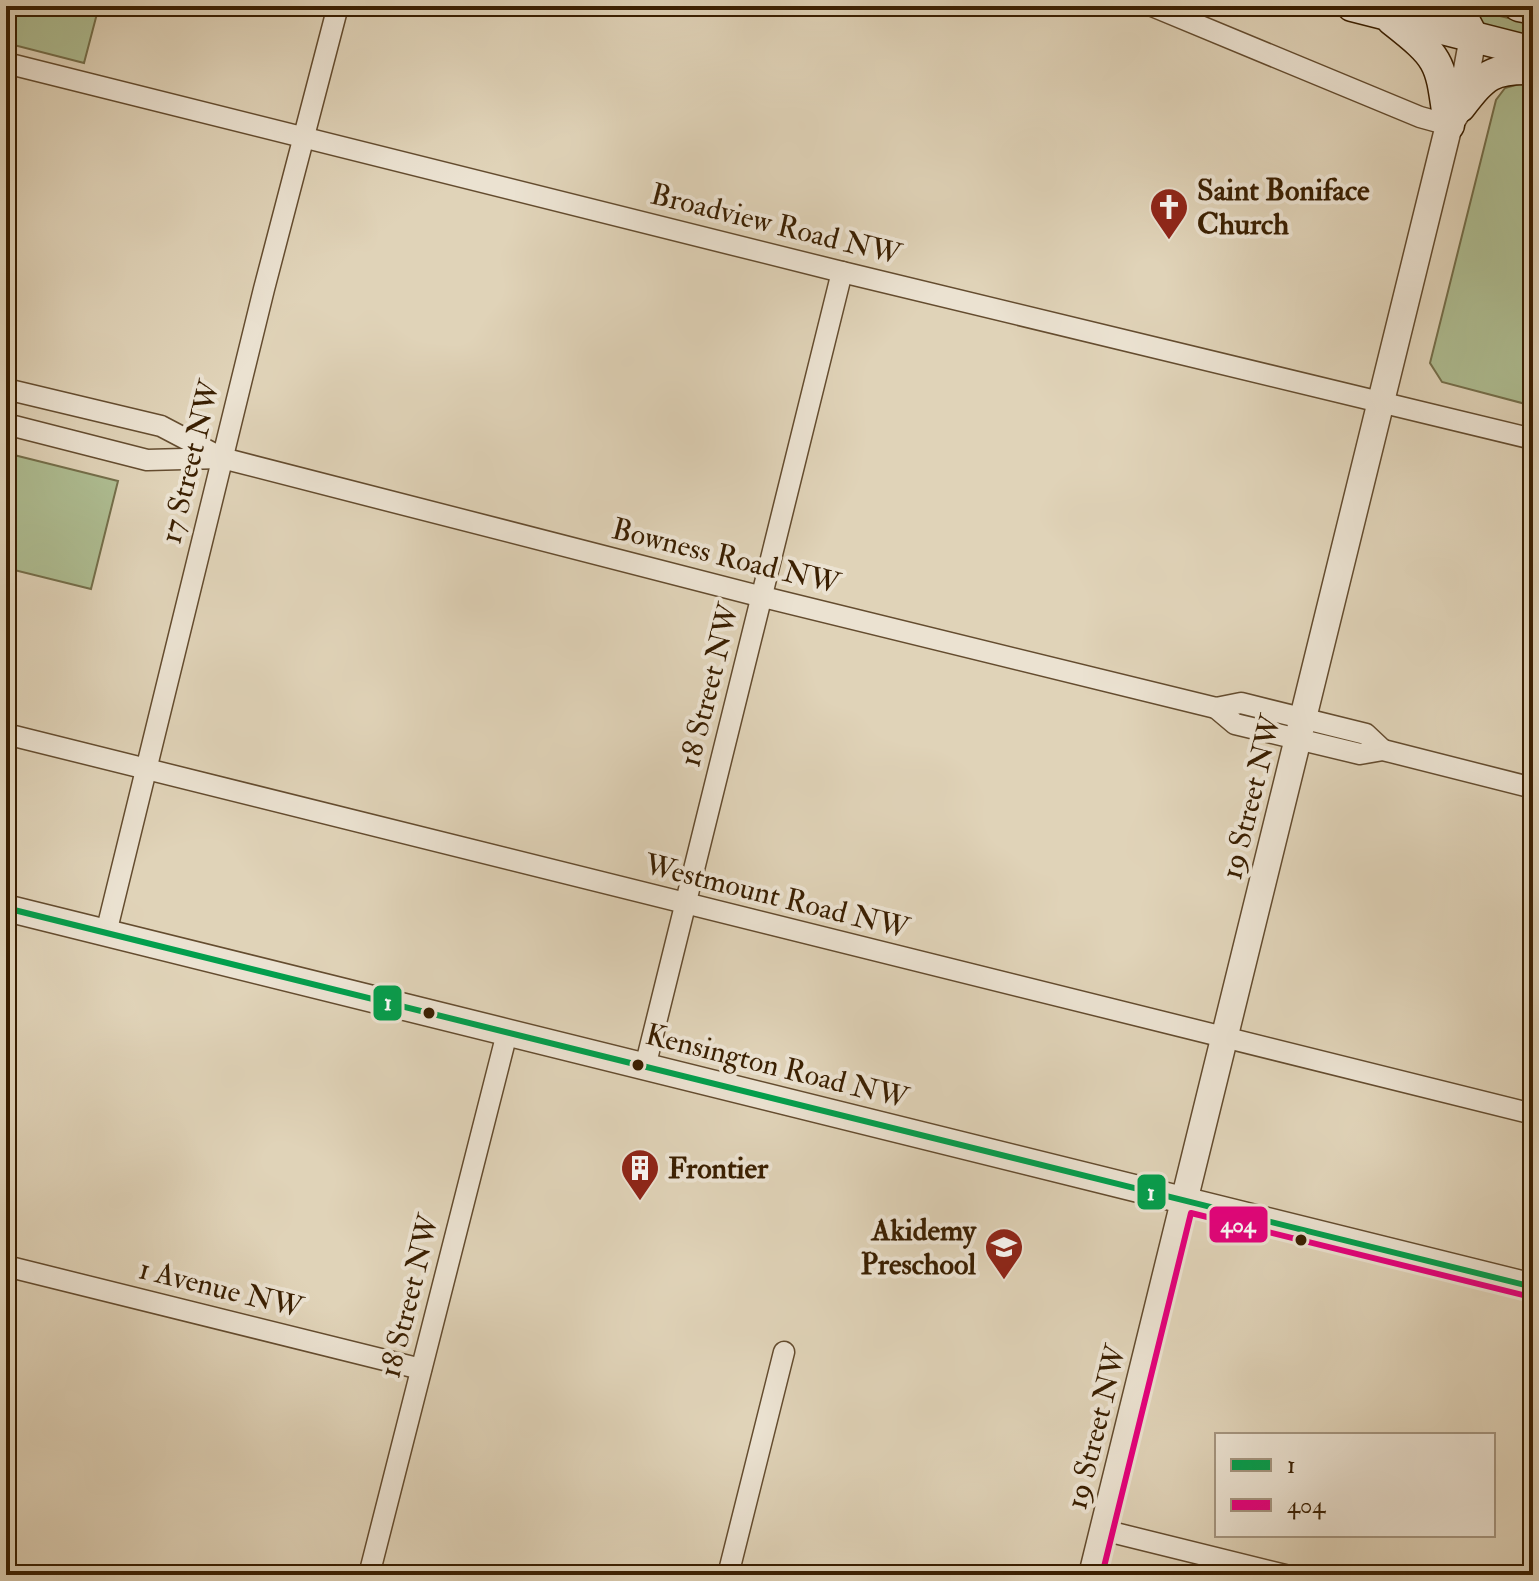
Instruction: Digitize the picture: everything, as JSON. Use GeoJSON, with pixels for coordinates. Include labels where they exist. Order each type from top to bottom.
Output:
{"type":"FeatureCollection","features":[{"type":"Feature","properties":{"kind":"main road"},"geometry":{"type":"LineString","coordinates":[[1352,6],[1533,52]]}},
{"type":"Feature","properties":{"kind":"main road"},"geometry":{"type":"LineString","coordinates":[[1451,6],[1463,18],[1473,37]]}},
{"type":"Feature","properties":{"kind":"main road"},"geometry":{"type":"LineString","coordinates":[[1519,6],[1533,9]]}},
{"type":"Feature","properties":{"kind":"main road"},"geometry":{"type":"LineString","coordinates":[[1384,14],[1433,54],[1455,116]]}},
{"type":"Feature","properties":{"kind":"main road"},"geometry":{"type":"LineString","coordinates":[[1455,116],[1478,84],[1496,71],[1533,69]]}},
{"type":"Feature","properties":{"kind":"street","name":"17 Street NW"},"geometry":{"type":"LineString","coordinates":[[106,933],[222,458],[338,6]]}},
{"type":"Feature","properties":{"kind":"street"},"geometry":{"type":"LineString","coordinates":[[1152,6],[1420,117],[1455,116]]}},
{"type":"Feature","properties":{"kind":"street","name":"19 Street NW"},"geometry":{"type":"LineString","coordinates":[[1092,1575],[1473,37]]}},
{"type":"Feature","properties":{"kind":"street","name":"Broadview Road NW"},"geometry":{"type":"LineString","coordinates":[[6,63],[842,272],[1533,439]]}},
{"type":"Feature","properties":{"kind":"street","name":"18 Street NW"},"geometry":{"type":"LineString","coordinates":[[645,1067],[842,272]]}},
{"type":"Feature","properties":{"kind":"street","name":"Bowness Road NW"},"geometry":{"type":"LineString","coordinates":[[6,389],[161,426],[222,458],[763,597],[1216,708],[1241,703],[1301,729],[1366,734],[1383,750],[1533,788]]}},
{"type":"Feature","properties":{"kind":"street","name":"Bowness Road NW"},"geometry":{"type":"LineString","coordinates":[[6,424],[147,460],[222,458]]}},
{"type":"Feature","properties":{"kind":"street","name":"Westmount Road NW"},"geometry":{"type":"LineString","coordinates":[[6,734],[1533,1114]]}},
{"type":"Feature","properties":{"kind":"street","name":"Kensington Road NW"},"geometry":{"type":"LineString","coordinates":[[6,908],[1533,1287]]}},
{"type":"Feature","properties":{"kind":"street","name":"18 Street NW"},"geometry":{"type":"LineString","coordinates":[[369,1575],[507,1033]]}},
{"type":"Feature","properties":{"kind":"street","name":"1 Avenue NW"},"geometry":{"type":"LineString","coordinates":[[6,1266],[421,1369]]}},
{"type":"Feature","properties":{"kind":"street"},"geometry":{"type":"LineString","coordinates":[[728,1575],[784,1352]]}},
{"type":"Feature","properties":{"kind":"street"},"geometry":{"type":"LineString","coordinates":[[1103,1530],[1285,1575]]}},
{"type":"Feature","properties":{"kind":"green space"},"geometry":{"type":"Polygon","coordinates":[[[6,6],[99,6],[84,63],[6,43],[6,6]]]}},
{"type":"Feature","properties":{"kind":"green space"},"geometry":{"type":"Polygon","coordinates":[[[1475,10],[1533,24],[1533,39],[1481,26],[1475,10]]]}},
{"type":"Feature","properties":{"kind":"green space"},"geometry":{"type":"Polygon","coordinates":[[[1523,83],[1533,86],[1533,406],[1442,382],[1430,363],[1496,100],[1505,88],[1523,83]]]}},
{"type":"Feature","properties":{"kind":"green space"},"geometry":{"type":"Polygon","coordinates":[[[6,453],[118,481],[91,589],[6,568],[6,453]]]}},
{"type":"Feature","properties":{"kind":"transit line","name":"1"},"geometry":{"type":"LineString","coordinates":[[6,908],[1533,1287]]}},
{"type":"Feature","properties":{"kind":"transit line","name":"404"},"geometry":{"type":"LineString","coordinates":[[1102,1575],[1191,1213],[1531,1297]]}},
{"type":"Feature","properties":{"kind":"place","name":"Saint Boniface Church"},"geometry":{"type":"Point","coordinates":[1169,241]}},
{"type":"Feature","properties":{"kind":"place","name":"Frontier"},"geometry":{"type":"Point","coordinates":[640,1202]}},
{"type":"Feature","properties":{"kind":"place","name":"Akidemy Preschool"},"geometry":{"type":"Point","coordinates":[1004,1281]}}]}
